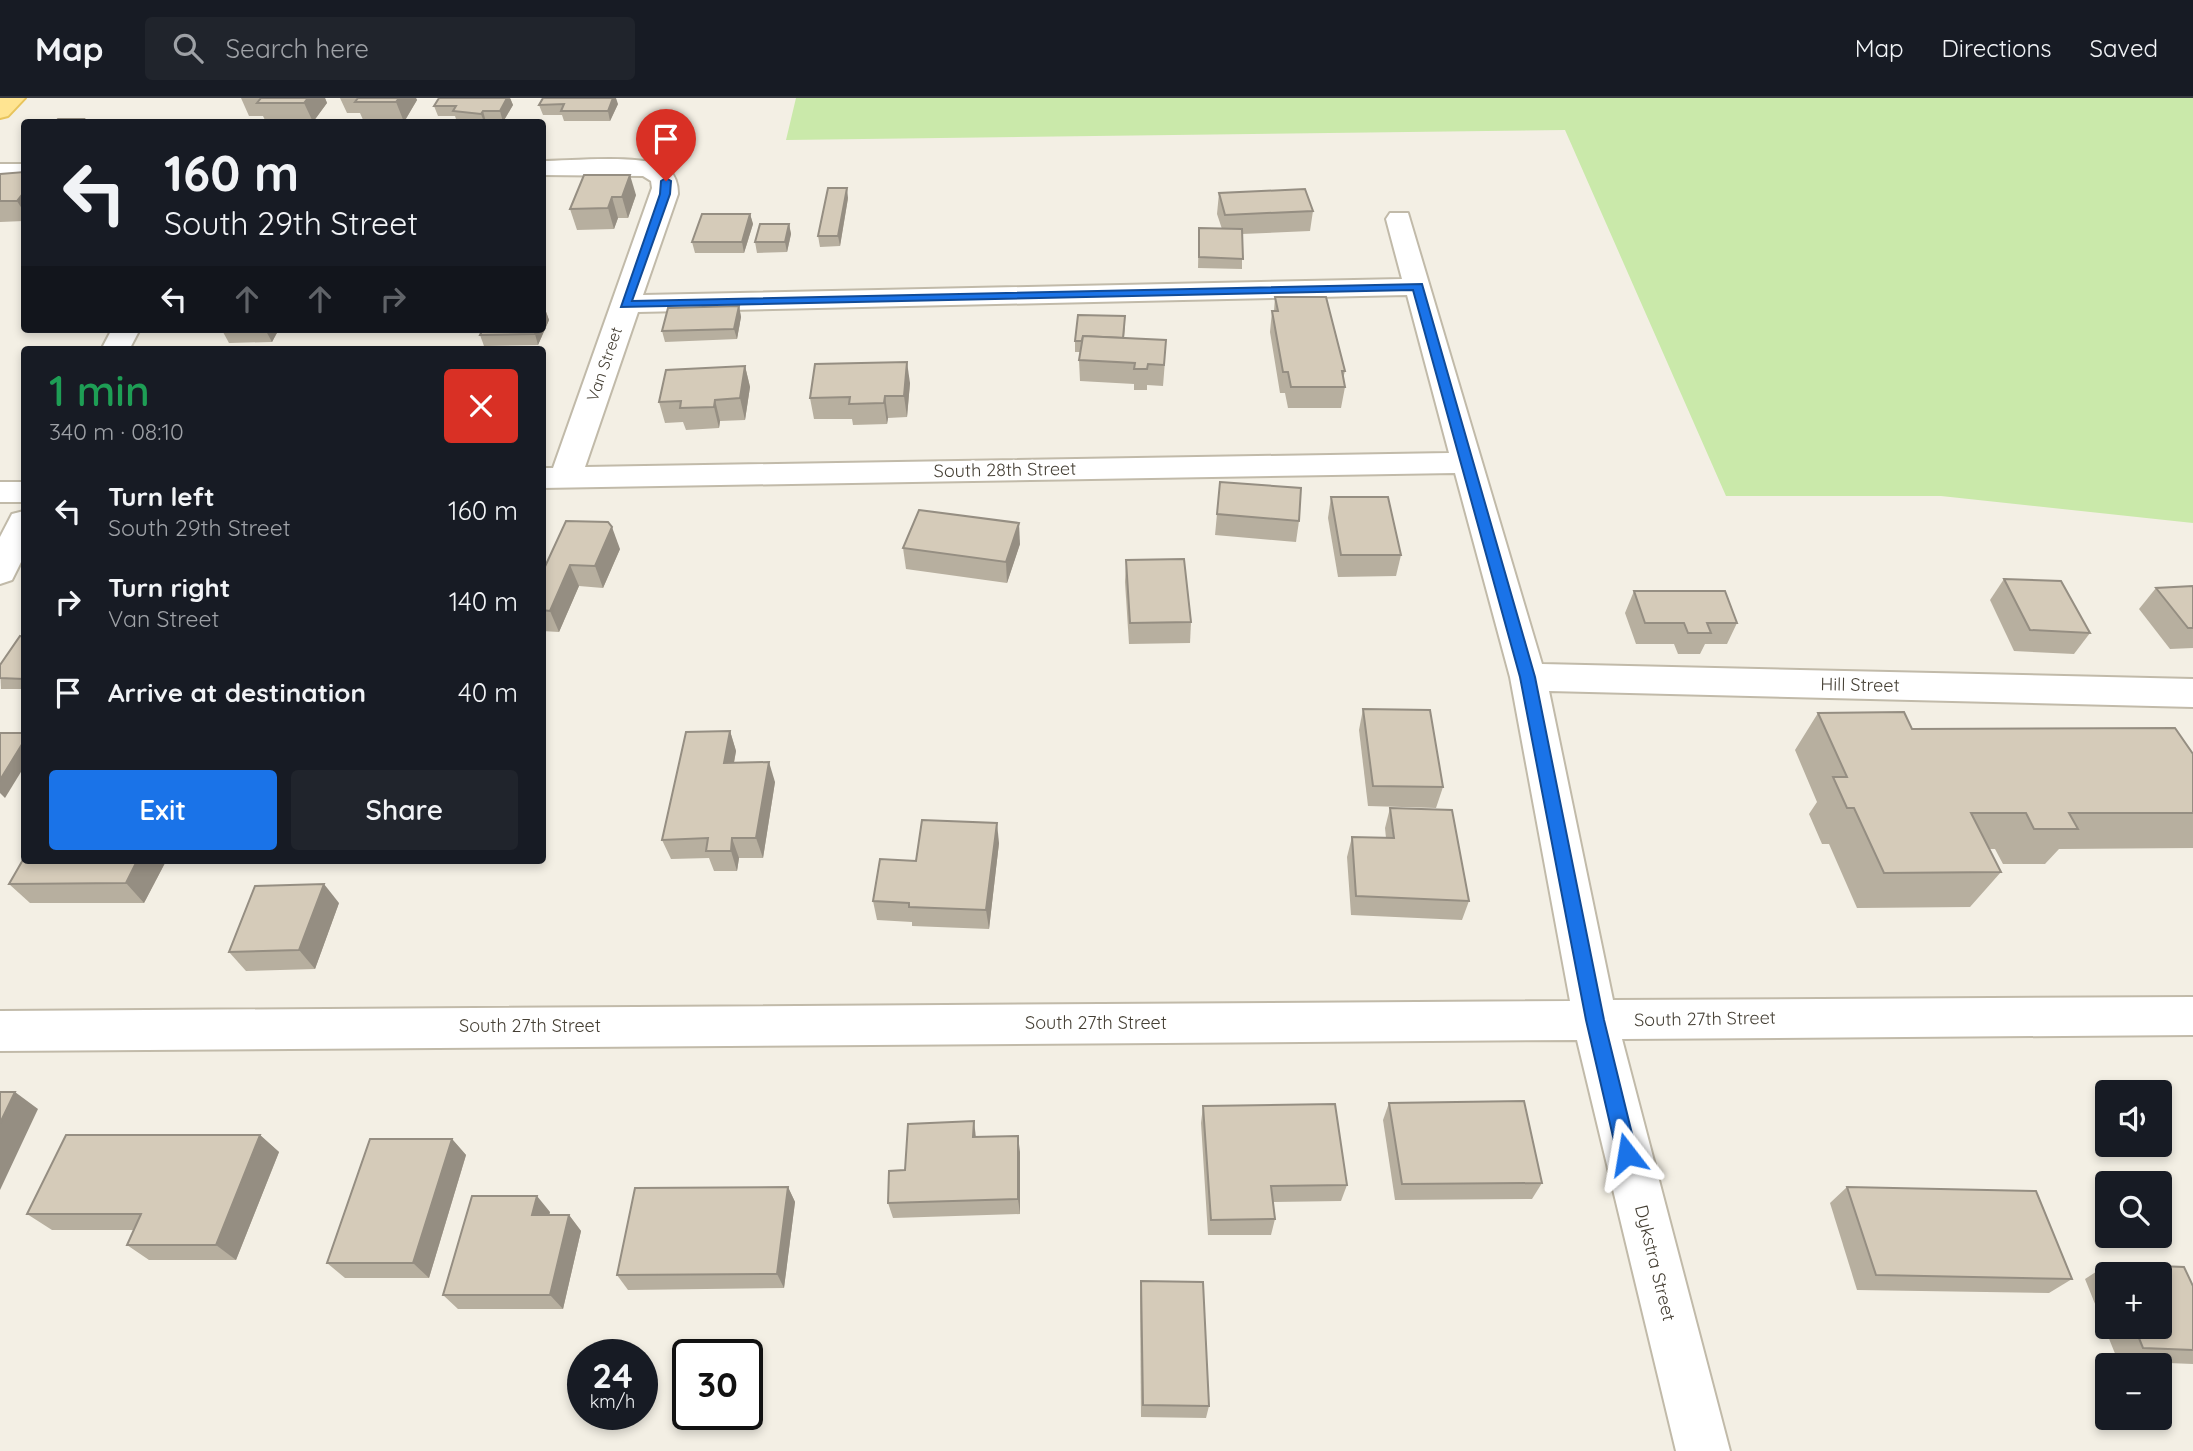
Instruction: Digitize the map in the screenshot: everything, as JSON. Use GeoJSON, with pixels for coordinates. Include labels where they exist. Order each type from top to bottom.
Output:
{"type":"FeatureCollection","features":[{"type":"Feature","properties":{"kind":"main road"},"geometry":{"type":"LineString","coordinates":[[0,111],[13,98]]}},
{"type":"Feature","properties":{"kind":"street","name":"Van Street"},"geometry":{"type":"LineString","coordinates":[[546,168],[632,169],[660,173],[666,181],[665,194],[625,304],[554,478]]}},
{"type":"Feature","properties":{"kind":"street"},"geometry":{"type":"LineString","coordinates":[[0,172],[21,171]]}},
{"type":"Feature","properties":{"kind":"street","name":"Dykstra Street"},"geometry":{"type":"LineString","coordinates":[[1399,219],[1528,677],[1595,1020],[1703,1451]]}},
{"type":"Feature","properties":{"kind":"street"},"geometry":{"type":"LineString","coordinates":[[625,304],[1418,286]]}},
{"type":"Feature","properties":{"kind":"street","name":"South 28th Street"},"geometry":{"type":"LineString","coordinates":[[554,478],[1468,463]]}},
{"type":"Feature","properties":{"kind":"street"},"geometry":{"type":"LineString","coordinates":[[0,492],[21,492]]}},
{"type":"Feature","properties":{"kind":"street"},"geometry":{"type":"LineString","coordinates":[[0,572],[21,528]]}},
{"type":"Feature","properties":{"kind":"street","name":"Hill Street"},"geometry":{"type":"LineString","coordinates":[[1528,677],[2193,693]]}},
{"type":"Feature","properties":{"kind":"street","name":"South 27th Street"},"geometry":{"type":"LineString","coordinates":[[0,1031],[2193,1016]]}},
{"type":"Feature","properties":{"kind":"green space"},"geometry":{"type":"Polygon","coordinates":[[[796,98],[2193,98],[2193,523],[1941,496],[1726,496],[1565,130],[786,140],[796,98]]]}},
{"type":"Feature","properties":{"kind":"building"},"geometry":{"type":"Polygon","coordinates":[[[261,98],[308,98],[304,103],[257,103],[261,98]]]}},
{"type":"Feature","properties":{"kind":"building"},"geometry":{"type":"Polygon","coordinates":[[[358,98],[399,98],[396,102],[355,102],[358,98]]]}},
{"type":"Feature","properties":{"kind":"building"},"geometry":{"type":"Polygon","coordinates":[[[439,98],[507,98],[500,111],[483,111],[481,114],[453,111],[456,106],[434,106],[439,98]]]}},
{"type":"Feature","properties":{"kind":"building"},"geometry":{"type":"Polygon","coordinates":[[[543,98],[613,98],[608,111],[561,111],[564,104],[539,105],[543,98]]]}},
{"type":"Feature","properties":{"kind":"building"},"geometry":{"type":"Polygon","coordinates":[[[21,172],[21,196],[17,201],[0,201],[0,174],[21,172]]]}},
{"type":"Feature","properties":{"kind":"building"},"geometry":{"type":"Polygon","coordinates":[[[584,175],[630,175],[622,197],[612,197],[608,208],[570,209],[584,175]]]}},
{"type":"Feature","properties":{"kind":"building"},"geometry":{"type":"Polygon","coordinates":[[[828,188],[847,188],[838,236],[818,236],[828,188]]]}},
{"type":"Feature","properties":{"kind":"building"},"geometry":{"type":"Polygon","coordinates":[[[1305,189],[1313,211],[1225,215],[1219,193],[1305,189]]]}},
{"type":"Feature","properties":{"kind":"building"},"geometry":{"type":"Polygon","coordinates":[[[702,214],[750,214],[742,242],[692,242],[702,214]]]}},
{"type":"Feature","properties":{"kind":"building"},"geometry":{"type":"Polygon","coordinates":[[[760,224],[789,224],[785,242],[755,242],[760,224]]]}},
{"type":"Feature","properties":{"kind":"building"},"geometry":{"type":"Polygon","coordinates":[[[1199,228],[1242,229],[1243,259],[1199,257],[1199,228]]]}},
{"type":"Feature","properties":{"kind":"building"},"geometry":{"type":"Polygon","coordinates":[[[1275,297],[1326,297],[1345,371],[1342,371],[1345,387],[1291,387],[1288,372],[1283,372],[1272,311],[1278,311],[1275,297]]]}},
{"type":"Feature","properties":{"kind":"building"},"geometry":{"type":"Polygon","coordinates":[[[739,306],[734,329],[662,331],[668,308],[739,306]]]}},
{"type":"Feature","properties":{"kind":"building"},"geometry":{"type":"Polygon","coordinates":[[[1078,315],[1125,316],[1123,338],[1083,336],[1082,341],[1075,341],[1078,315]]]}},
{"type":"Feature","properties":{"kind":"building"},"geometry":{"type":"Polygon","coordinates":[[[481,333],[535,333],[535,334],[480,335],[481,333]]]}},
{"type":"Feature","properties":{"kind":"building"},"geometry":{"type":"Polygon","coordinates":[[[1083,336],[1166,340],[1164,365],[1148,364],[1147,369],[1134,369],[1135,363],[1079,360],[1083,336]]]}},
{"type":"Feature","properties":{"kind":"building"},"geometry":{"type":"Polygon","coordinates":[[[907,362],[904,396],[885,396],[884,403],[849,404],[850,397],[810,398],[815,364],[907,362]]]}},
{"type":"Feature","properties":{"kind":"building"},"geometry":{"type":"Polygon","coordinates":[[[745,366],[740,398],[715,400],[714,407],[680,408],[681,401],[659,402],[666,370],[745,366]]]}},
{"type":"Feature","properties":{"kind":"building"},"geometry":{"type":"Polygon","coordinates":[[[1220,482],[1301,488],[1299,521],[1217,514],[1220,482]]]}},
{"type":"Feature","properties":{"kind":"building"},"geometry":{"type":"Polygon","coordinates":[[[1331,497],[1388,497],[1401,555],[1341,555],[1331,497]]]}},
{"type":"Feature","properties":{"kind":"building"},"geometry":{"type":"Polygon","coordinates":[[[919,510],[1019,523],[1006,562],[903,548],[919,510]]]}},
{"type":"Feature","properties":{"kind":"building"},"geometry":{"type":"Polygon","coordinates":[[[566,521],[608,522],[612,527],[595,566],[570,565],[550,611],[546,610],[546,564],[566,521]]]}},
{"type":"Feature","properties":{"kind":"building"},"geometry":{"type":"Polygon","coordinates":[[[1184,559],[1191,622],[1130,623],[1126,560],[1184,559]]]}},
{"type":"Feature","properties":{"kind":"building"},"geometry":{"type":"Polygon","coordinates":[[[2004,579],[2061,581],[2090,633],[2030,630],[2004,579]]]}},
{"type":"Feature","properties":{"kind":"building"},"geometry":{"type":"Polygon","coordinates":[[[2193,586],[2193,628],[2188,628],[2156,588],[2193,586]]]}},
{"type":"Feature","properties":{"kind":"building"},"geometry":{"type":"Polygon","coordinates":[[[1634,591],[1725,591],[1737,623],[1707,623],[1711,633],[1688,633],[1684,623],[1645,623],[1634,591]]]}},
{"type":"Feature","properties":{"kind":"building"},"geometry":{"type":"Polygon","coordinates":[[[21,636],[21,679],[0,678],[0,665],[21,636]]]}},
{"type":"Feature","properties":{"kind":"building"},"geometry":{"type":"Polygon","coordinates":[[[1363,709],[1430,710],[1443,787],[1373,786],[1363,709]]]}},
{"type":"Feature","properties":{"kind":"building"},"geometry":{"type":"Polygon","coordinates":[[[1904,712],[1912,729],[2175,728],[2193,754],[2193,813],[2069,813],[2078,829],[2034,829],[2026,813],[1971,813],[2001,872],[1884,873],[1854,808],[1847,808],[1833,777],[1847,777],[1818,713],[1904,712]]]}},
{"type":"Feature","properties":{"kind":"building"},"geometry":{"type":"Polygon","coordinates":[[[730,731],[724,763],[769,762],[756,838],[732,838],[731,851],[706,851],[708,838],[662,840],[686,732],[730,731]]]}},
{"type":"Feature","properties":{"kind":"building"},"geometry":{"type":"Polygon","coordinates":[[[0,733],[21,733],[21,746],[0,780],[0,733]]]}},
{"type":"Feature","properties":{"kind":"building"},"geometry":{"type":"Polygon","coordinates":[[[1390,808],[1452,810],[1469,901],[1356,896],[1352,837],[1394,838],[1390,808]]]}},
{"type":"Feature","properties":{"kind":"building"},"geometry":{"type":"Polygon","coordinates":[[[922,820],[997,823],[986,910],[909,907],[909,903],[873,901],[880,859],[916,861],[922,820]]]}},
{"type":"Feature","properties":{"kind":"building"},"geometry":{"type":"Polygon","coordinates":[[[21,863],[136,864],[126,883],[9,884],[21,863]]]}},
{"type":"Feature","properties":{"kind":"building"},"geometry":{"type":"Polygon","coordinates":[[[324,884],[299,950],[229,952],[255,886],[324,884]]]}},
{"type":"Feature","properties":{"kind":"building"},"geometry":{"type":"Polygon","coordinates":[[[0,1092],[15,1092],[0,1123],[0,1092]]]}},
{"type":"Feature","properties":{"kind":"building"},"geometry":{"type":"Polygon","coordinates":[[[1524,1101],[1542,1183],[1402,1184],[1389,1103],[1524,1101]]]}},
{"type":"Feature","properties":{"kind":"building"},"geometry":{"type":"Polygon","coordinates":[[[1335,1104],[1347,1185],[1271,1186],[1275,1219],[1211,1220],[1203,1106],[1335,1104]]]}},
{"type":"Feature","properties":{"kind":"building"},"geometry":{"type":"Polygon","coordinates":[[[974,1121],[973,1137],[1018,1136],[1018,1199],[888,1203],[889,1171],[905,1170],[908,1124],[974,1121]]]}},
{"type":"Feature","properties":{"kind":"building"},"geometry":{"type":"Polygon","coordinates":[[[66,1135],[260,1135],[216,1245],[127,1245],[141,1214],[27,1214],[66,1135]]]}},
{"type":"Feature","properties":{"kind":"building"},"geometry":{"type":"Polygon","coordinates":[[[370,1139],[452,1139],[413,1263],[327,1263],[370,1139]]]}},
{"type":"Feature","properties":{"kind":"building"},"geometry":{"type":"Polygon","coordinates":[[[788,1187],[777,1274],[617,1275],[635,1188],[788,1187]]]}},
{"type":"Feature","properties":{"kind":"building"},"geometry":{"type":"Polygon","coordinates":[[[1847,1187],[2036,1191],[2072,1279],[1876,1275],[1847,1187]]]}},
{"type":"Feature","properties":{"kind":"building"},"geometry":{"type":"Polygon","coordinates":[[[472,1196],[537,1196],[532,1215],[569,1215],[550,1295],[443,1295],[472,1196]]]}},
{"type":"Feature","properties":{"kind":"building"},"geometry":{"type":"Polygon","coordinates":[[[2172,1267],[2184,1267],[2193,1286],[2193,1350],[2143,1348],[2139,1339],[2172,1339],[2172,1267]]]}},
{"type":"Feature","properties":{"kind":"building"},"geometry":{"type":"Polygon","coordinates":[[[1141,1281],[1203,1282],[1209,1406],[1143,1405],[1141,1281]]]}},
{"type":"Feature","properties":{"kind":"route"},"geometry":{"type":"LineString","coordinates":[[666,181],[665,194],[625,304],[1418,286],[1528,677],[1606,1073],[1627,1154]]}}]}
